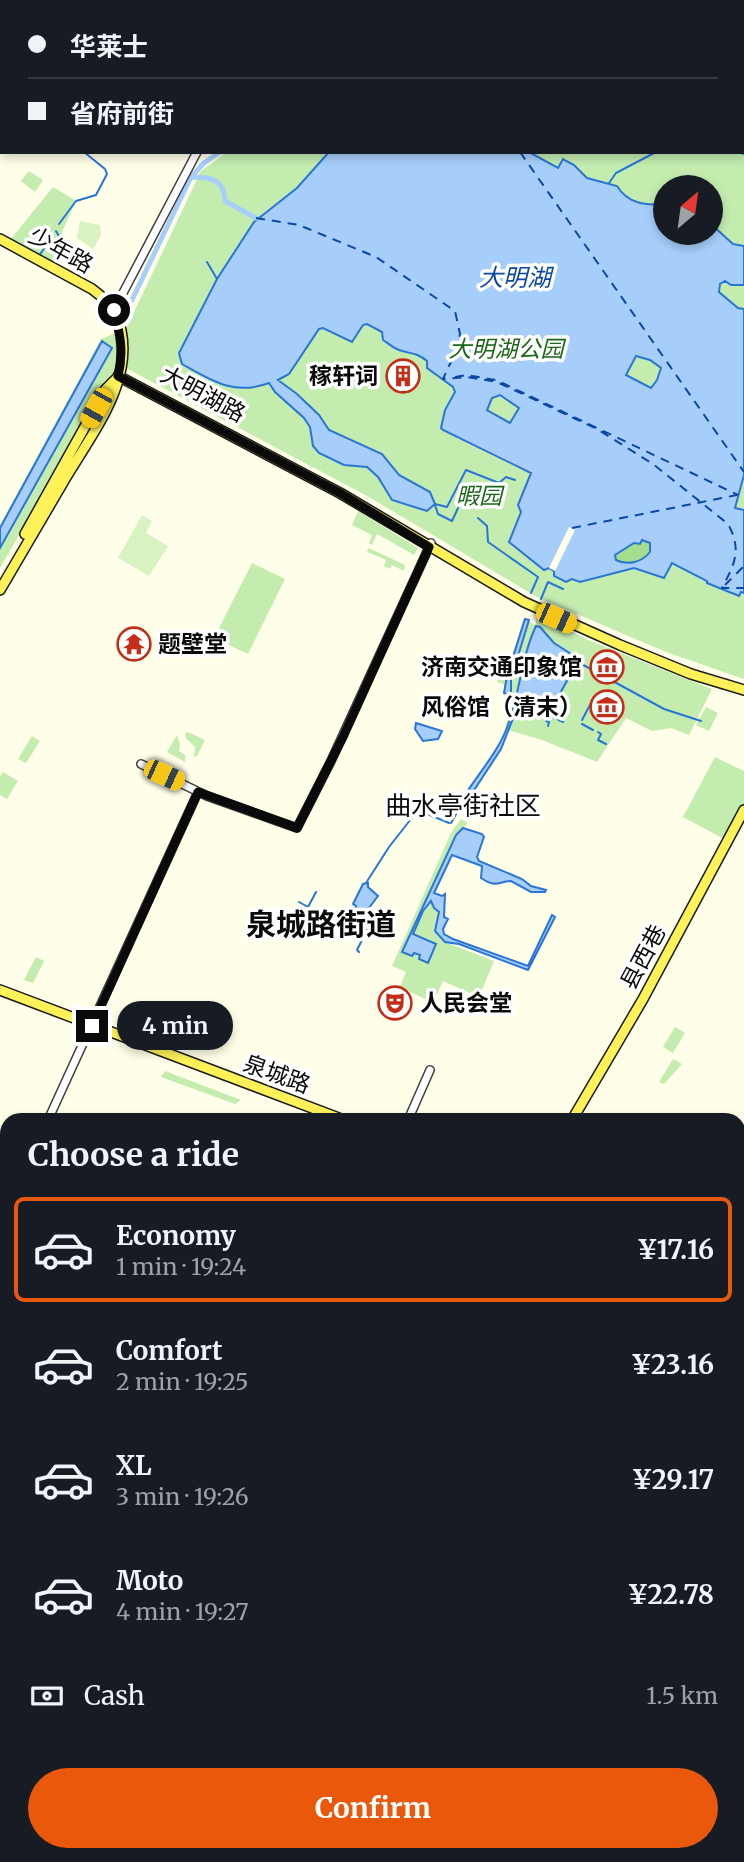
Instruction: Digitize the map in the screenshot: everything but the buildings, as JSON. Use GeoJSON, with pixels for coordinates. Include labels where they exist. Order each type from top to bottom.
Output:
{"type":"FeatureCollection","features":[{"type":"Feature","properties":{"kind":"main road","name":"少年路"},"geometry":{"type":"LineString","coordinates":[[0,239],[92,289],[114,310]]}},
{"type":"Feature","properties":{"kind":"main road"},"geometry":{"type":"LineString","coordinates":[[0,590],[115,394],[122,342],[114,310]]}},
{"type":"Feature","properties":{"kind":"main road"},"geometry":{"type":"LineString","coordinates":[[0,579],[106,389],[118,376]]}},
{"type":"Feature","properties":{"kind":"main road","name":"大明湖路"},"geometry":{"type":"LineString","coordinates":[[118,376],[340,493],[509,594],[556,618],[691,674],[744,688]]}},
{"type":"Feature","properties":{"kind":"main road","name":"县西巷"},"geometry":{"type":"LineString","coordinates":[[576,1113],[643,999],[744,810]]}},
{"type":"Feature","properties":{"kind":"main road","name":"泉城路"},"geometry":{"type":"LineString","coordinates":[[0,989],[325,1113]]}},
{"type":"Feature","properties":{"kind":"street"},"geometry":{"type":"LineString","coordinates":[[114,310],[196,155]]}},
{"type":"Feature","properties":{"kind":"street"},"geometry":{"type":"LineString","coordinates":[[141,764],[198,792],[297,828],[371,677],[430,545]]}},
{"type":"Feature","properties":{"kind":"street"},"geometry":{"type":"LineString","coordinates":[[51,1113],[198,792]]}},
{"type":"Feature","properties":{"kind":"street"},"geometry":{"type":"LineString","coordinates":[[411,1113],[430,1070]]}},
{"type":"Feature","properties":{"kind":"green space","name":"大明湖"},"geometry":{"type":"Polygon","coordinates":[[[224,154],[744,154],[744,679],[666,652],[537,597],[369,497],[126,368],[108,381],[0,568],[0,525],[101,339],[126,329],[201,171],[224,154]]]}},
{"type":"Feature","properties":{"kind":"green space"},"geometry":{"type":"Polygon","coordinates":[[[29,171],[43,180],[35,192],[21,181],[29,171]]]}},
{"type":"Feature","properties":{"kind":"green space"},"geometry":{"type":"Polygon","coordinates":[[[53,187],[76,201],[61,234],[63,236],[54,249],[59,253],[53,265],[10,240],[53,187]]]}},
{"type":"Feature","properties":{"kind":"green space"},"geometry":{"type":"Polygon","coordinates":[[[80,221],[100,225],[101,235],[93,249],[77,238],[80,221]]]}},
{"type":"Feature","properties":{"kind":"green space"},"geometry":{"type":"Polygon","coordinates":[[[358,511],[418,548],[414,555],[377,534],[372,545],[369,543],[372,535],[352,525],[358,511]]]}},
{"type":"Feature","properties":{"kind":"green space"},"geometry":{"type":"Polygon","coordinates":[[[142,515],[152,521],[146,533],[168,546],[149,576],[118,558],[142,515]]]}},
{"type":"Feature","properties":{"kind":"green space"},"geometry":{"type":"Polygon","coordinates":[[[641,540],[650,543],[650,552],[647,555],[630,563],[616,560],[615,555],[641,540]]]}},
{"type":"Feature","properties":{"kind":"green space"},"geometry":{"type":"Polygon","coordinates":[[[369,548],[405,565],[404,571],[392,565],[390,569],[384,566],[386,560],[367,552],[369,548]]]}},
{"type":"Feature","properties":{"kind":"green space"},"geometry":{"type":"Polygon","coordinates":[[[252,563],[285,579],[248,654],[214,638],[252,563]]]}},
{"type":"Feature","properties":{"kind":"green space"},"geometry":{"type":"Polygon","coordinates":[[[540,615],[588,640],[712,689],[689,735],[671,728],[652,731],[626,718],[597,762],[542,740],[505,729],[512,703],[506,698],[506,685],[497,682],[500,667],[509,665],[524,618],[536,626],[536,616],[540,615]]]}},
{"type":"Feature","properties":{"kind":"green space"},"geometry":{"type":"Polygon","coordinates":[[[706,707],[718,713],[709,731],[696,725],[706,707]]]}},
{"type":"Feature","properties":{"kind":"green space"},"geometry":{"type":"Polygon","coordinates":[[[185,733],[205,740],[194,757],[195,747],[186,738],[185,733]]]}},
{"type":"Feature","properties":{"kind":"green space"},"geometry":{"type":"Polygon","coordinates":[[[177,735],[179,751],[185,755],[185,762],[167,752],[177,735]]]}},
{"type":"Feature","properties":{"kind":"green space"},"geometry":{"type":"Polygon","coordinates":[[[32,736],[40,741],[26,763],[18,759],[32,736]]]}},
{"type":"Feature","properties":{"kind":"green space"},"geometry":{"type":"Polygon","coordinates":[[[715,757],[744,771],[744,805],[726,840],[683,817],[715,757]]]}},
{"type":"Feature","properties":{"kind":"green space"},"geometry":{"type":"Polygon","coordinates":[[[3,772],[18,781],[7,799],[0,795],[0,777],[3,772]]]}},
{"type":"Feature","properties":{"kind":"green space"},"geometry":{"type":"Polygon","coordinates":[[[461,819],[468,823],[456,835],[427,898],[437,911],[440,938],[494,961],[479,997],[443,981],[433,1003],[400,987],[406,972],[392,966],[451,833],[461,819]]]}},
{"type":"Feature","properties":{"kind":"green space"},"geometry":{"type":"Polygon","coordinates":[[[36,957],[44,961],[33,983],[24,980],[36,957]]]}},
{"type":"Feature","properties":{"kind":"green space"},"geometry":{"type":"Polygon","coordinates":[[[675,1027],[685,1033],[673,1053],[663,1047],[675,1027]]]}},
{"type":"Feature","properties":{"kind":"green space"},"geometry":{"type":"Polygon","coordinates":[[[673,1059],[682,1064],[664,1084],[659,1082],[673,1059]]]}},
{"type":"Feature","properties":{"kind":"green space"},"geometry":{"type":"Polygon","coordinates":[[[165,1071],[241,1100],[235,1104],[161,1077],[165,1071]]]}},
{"type":"Feature","properties":{"kind":"water","name":"大明湖"},"geometry":{"type":"Polygon","coordinates":[[[327,154],[533,154],[558,168],[563,159],[574,165],[587,178],[617,186],[626,197],[653,205],[653,245],[723,245],[723,235],[733,244],[744,246],[744,285],[731,285],[725,281],[720,284],[719,292],[738,308],[744,309],[744,475],[735,508],[744,510],[744,593],[741,592],[739,596],[707,583],[672,563],[664,578],[634,568],[580,582],[572,579],[566,582],[554,576],[554,571],[549,568],[544,570],[509,542],[521,512],[518,505],[531,473],[441,428],[445,410],[455,392],[453,387],[427,368],[427,361],[423,358],[395,348],[383,340],[382,332],[367,324],[363,325],[352,342],[323,328],[319,329],[289,374],[278,380],[319,415],[329,430],[382,454],[399,475],[430,492],[435,504],[427,511],[392,500],[378,477],[367,467],[344,465],[319,453],[313,446],[310,427],[304,418],[275,392],[269,383],[245,388],[224,385],[182,364],[179,353],[217,279],[254,222],[297,188],[327,154]],[[636,356],[626,375],[651,388],[661,368],[650,360],[636,356]],[[500,395],[492,398],[487,410],[510,423],[519,408],[500,395]],[[642,540],[640,544],[634,543],[615,555],[616,560],[630,563],[643,558],[650,552],[650,543],[642,540]]]}},
{"type":"Feature","properties":{"kind":"water"},"geometry":{"type":"Polygon","coordinates":[[[102,341],[112,348],[0,548],[0,528],[102,341]]]}},
{"type":"Feature","properties":{"kind":"water"},"geometry":{"type":"Polygon","coordinates":[[[525,619],[529,620],[511,679],[511,696],[504,693],[507,676],[525,619]]]}},
{"type":"Feature","properties":{"kind":"water"},"geometry":{"type":"Polygon","coordinates":[[[536,626],[554,643],[579,659],[552,708],[521,698],[501,749],[467,801],[463,798],[506,730],[536,626]]]}},
{"type":"Feature","properties":{"kind":"water"},"geometry":{"type":"Polygon","coordinates":[[[416,723],[442,731],[438,739],[423,741],[415,729],[416,723]]]}},
{"type":"Feature","properties":{"kind":"water"},"geometry":{"type":"Polygon","coordinates":[[[463,828],[484,837],[477,857],[479,861],[522,879],[531,886],[546,890],[531,892],[511,881],[490,883],[481,878],[482,866],[452,855],[434,893],[442,896],[445,894],[444,917],[448,919],[443,929],[444,934],[528,966],[552,915],[555,917],[528,970],[459,944],[445,942],[435,931],[439,912],[431,901],[423,911],[413,934],[436,944],[428,963],[419,959],[420,955],[414,953],[412,956],[402,952],[456,835],[463,828]]]}},
{"type":"Feature","properties":{"kind":"water"},"geometry":{"type":"Polygon","coordinates":[[[368,883],[368,887],[378,896],[363,916],[354,911],[356,906],[353,904],[363,884],[368,883]]]}},
{"type":"Feature","properties":{"kind":"pier"},"geometry":{"type":"Polygon","coordinates":[[[569,527],[575,530],[555,571],[549,568],[569,527]]]}},
{"type":"Feature","properties":{"kind":"waterway"},"geometry":{"type":"LineString","coordinates":[[59,224],[76,201],[96,195],[107,174],[105,169],[86,154]]}},
{"type":"Feature","properties":{"kind":"waterway"},"geometry":{"type":"LineString","coordinates":[[131,302],[191,177],[217,154]]}},
{"type":"Feature","properties":{"kind":"waterway"},"geometry":{"type":"LineString","coordinates":[[609,183],[616,173],[652,154]]}},
{"type":"Feature","properties":{"kind":"waterway"},"geometry":{"type":"LineString","coordinates":[[191,177],[215,181],[222,188],[225,201],[256,218]]}},
{"type":"Feature","properties":{"kind":"waterway"},"geometry":{"type":"LineString","coordinates":[[37,234],[50,244],[56,244],[60,238],[56,231]]}},
{"type":"Feature","properties":{"kind":"waterway"},"geometry":{"type":"LineString","coordinates":[[39,256],[47,244]]}},
{"type":"Feature","properties":{"kind":"waterway"},"geometry":{"type":"LineString","coordinates":[[207,262],[217,279]]}},
{"type":"Feature","properties":{"kind":"waterway"},"geometry":{"type":"LineString","coordinates":[[435,504],[447,507],[466,470],[499,483],[506,477],[515,480]]}},
{"type":"Feature","properties":{"kind":"waterway"},"geometry":{"type":"LineString","coordinates":[[435,505],[438,514],[452,521],[458,508]]}},
{"type":"Feature","properties":{"kind":"waterway"},"geometry":{"type":"LineString","coordinates":[[478,518],[487,526],[488,542],[538,577],[531,593]]}},
{"type":"Feature","properties":{"kind":"waterway"},"geometry":{"type":"LineString","coordinates":[[541,599],[548,582],[563,589]]}},
{"type":"Feature","properties":{"kind":"waterway"},"geometry":{"type":"LineString","coordinates":[[576,661],[664,709],[701,721]]}},
{"type":"Feature","properties":{"kind":"waterway"},"geometry":{"type":"LineString","coordinates":[[582,720],[591,703]]}},
{"type":"Feature","properties":{"kind":"waterway"},"geometry":{"type":"LineString","coordinates":[[550,708],[551,716],[563,722]]}},
{"type":"Feature","properties":{"kind":"waterway"},"geometry":{"type":"LineString","coordinates":[[548,726],[549,722],[546,721],[549,715]]}},
{"type":"Feature","properties":{"kind":"waterway"},"geometry":{"type":"LineString","coordinates":[[582,724],[593,730]]}},
{"type":"Feature","properties":{"kind":"waterway"},"geometry":{"type":"LineString","coordinates":[[598,732],[601,734],[598,740],[606,744]]}},
{"type":"Feature","properties":{"kind":"waterway"},"geometry":{"type":"LineString","coordinates":[[451,823],[464,800]]}},
{"type":"Feature","properties":{"kind":"waterway"},"geometry":{"type":"LineString","coordinates":[[366,883],[389,847],[418,810],[449,823]]}},
{"type":"Feature","properties":{"kind":"waterway"},"geometry":{"type":"LineString","coordinates":[[299,902],[308,907],[316,892]]}},
{"type":"Feature","properties":{"kind":"waterway"},"geometry":{"type":"LineString","coordinates":[[359,952],[357,950],[367,930]]}},
{"type":"Feature","properties":{"kind":"ferry route"},"geometry":{"type":"LineString","coordinates":[[521,154],[744,472]]}},
{"type":"Feature","properties":{"kind":"ferry route"},"geometry":{"type":"LineString","coordinates":[[256,218],[299,225],[376,257],[455,311],[460,334],[456,351],[443,379],[467,377],[497,382],[597,429],[653,464],[728,524],[736,549],[722,588],[744,588]]}},
{"type":"Feature","properties":{"kind":"ferry route"},"geometry":{"type":"LineString","coordinates":[[455,377],[467,375],[496,380],[738,495]]}},
{"type":"Feature","properties":{"kind":"ferry route"},"geometry":{"type":"LineString","coordinates":[[572,528],[737,495]]}},
{"type":"Feature","properties":{"kind":"ferry route"},"geometry":{"type":"LineString","coordinates":[[725,585],[744,566]]}},
{"type":"Feature","properties":{"kind":"place","name":"稼轩词"},"geometry":{"type":"Point","coordinates":[403,376]}},
{"type":"Feature","properties":{"kind":"place","name":"题壁堂"},"geometry":{"type":"Point","coordinates":[134,644]}},
{"type":"Feature","properties":{"kind":"place","name":"济南交通印象馆"},"geometry":{"type":"Point","coordinates":[607,667]}},
{"type":"Feature","properties":{"kind":"place","name":"风俗馆（清末）"},"geometry":{"type":"Point","coordinates":[607,707]}},
{"type":"Feature","properties":{"kind":"place","name":"人民会堂"},"geometry":{"type":"Point","coordinates":[395,1003]}},
{"type":"Feature","properties":{"kind":"district","name":"曲水亭街社区"},"geometry":{"type":"Point","coordinates":[463,806]}},
{"type":"Feature","properties":{"kind":"district","name":"泉城路街道"},"geometry":{"type":"Point","coordinates":[321,925]}},
{"type":"Feature","properties":{"kind":"route"},"geometry":{"type":"LineString","coordinates":[[92,1026],[198,792],[297,828],[377,665],[429,547],[340,493],[118,376],[122,342],[114,310]]}},
{"type":"Feature","properties":{"kind":"park label","name":"大明湖公园"},"geometry":{"type":"Point","coordinates":[506,349]}},
{"type":"Feature","properties":{"kind":"park label","name":"暇园"},"geometry":{"type":"Point","coordinates":[479,496]}}]}
